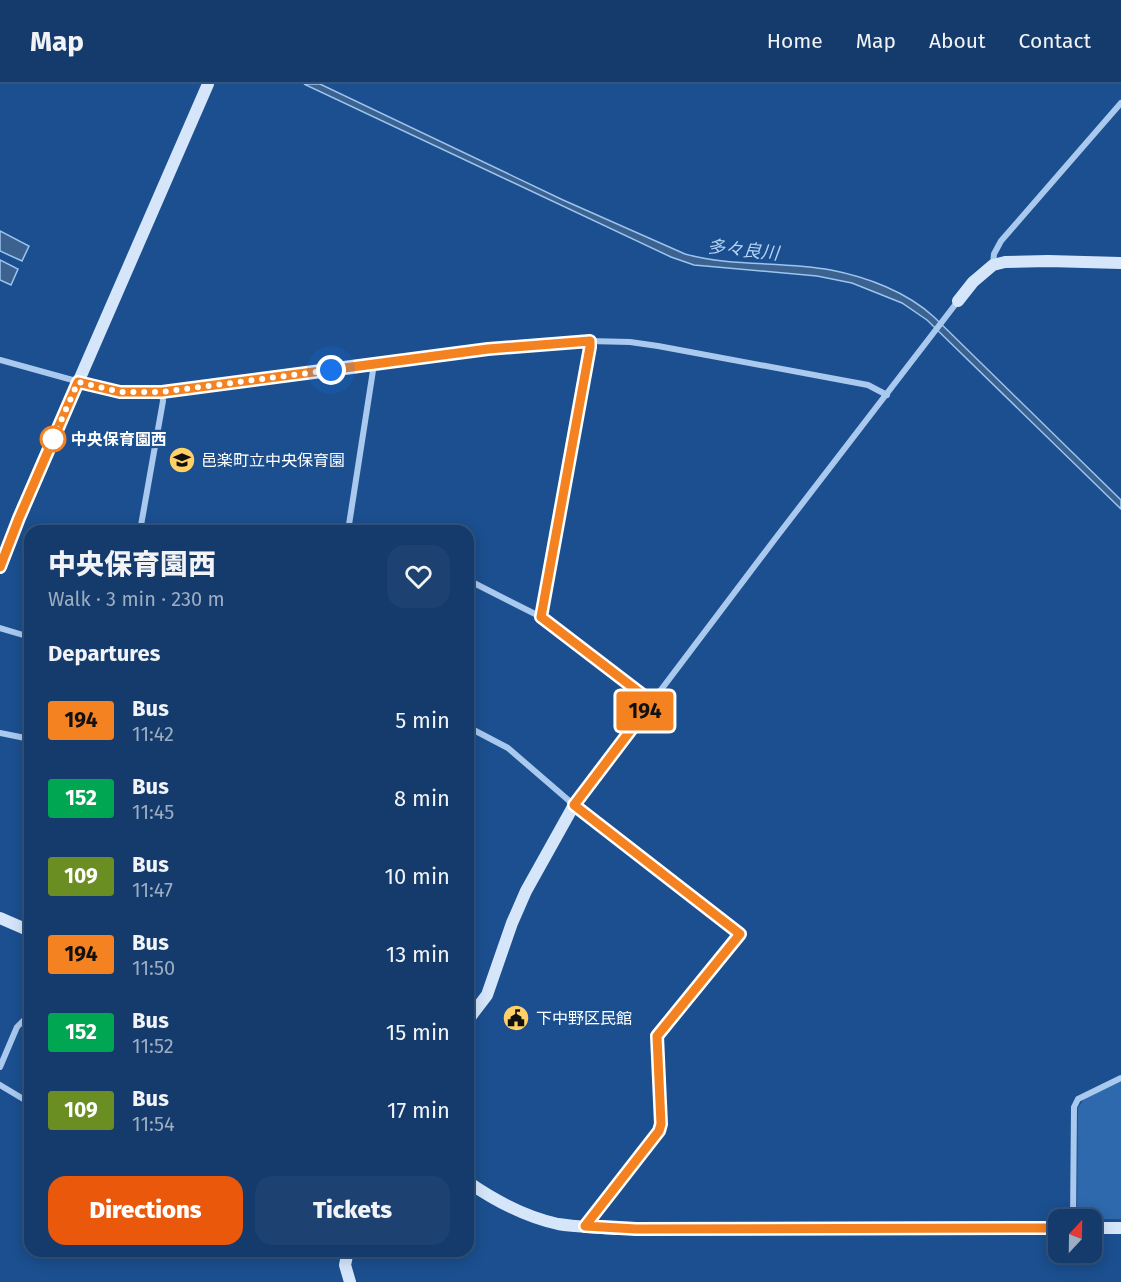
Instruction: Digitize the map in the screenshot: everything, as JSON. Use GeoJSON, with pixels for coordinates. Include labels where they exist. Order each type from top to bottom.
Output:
{"type":"FeatureCollection","features":[{"type":"Feature","properties":{"kind":"street"},"geometry":{"type":"LineString","coordinates":[[0,567],[19,518],[208,84]]}},
{"type":"Feature","properties":{"kind":"street"},"geometry":{"type":"LineString","coordinates":[[993,265],[994,254],[1001,241],[1121,104]]}},
{"type":"Feature","properties":{"kind":"street"},"geometry":{"type":"LineString","coordinates":[[474,1012],[487,995],[512,923],[526,891],[574,805],[973,282],[993,265],[1005,262],[1121,263]]}},
{"type":"Feature","properties":{"kind":"street"},"geometry":{"type":"LineString","coordinates":[[0,360],[120,392],[162,392],[488,349],[590,341],[630,342],[868,385],[887,395]]}},
{"type":"Feature","properties":{"kind":"street"},"geometry":{"type":"LineString","coordinates":[[541,617],[590,341]]}},
{"type":"Feature","properties":{"kind":"street"},"geometry":{"type":"LineString","coordinates":[[349,525],[374,364]]}},
{"type":"Feature","properties":{"kind":"street"},"geometry":{"type":"LineString","coordinates":[[141,525],[163,401],[162,392]]}},
{"type":"Feature","properties":{"kind":"street"},"geometry":{"type":"LineString","coordinates":[[474,583],[541,617],[652,702]]}},
{"type":"Feature","properties":{"kind":"street"},"geometry":{"type":"LineString","coordinates":[[0,628],[24,635]]}},
{"type":"Feature","properties":{"kind":"street"},"geometry":{"type":"LineString","coordinates":[[474,730],[508,748],[574,805],[740,934],[657,1036],[661,1124],[659,1131],[585,1226]]}},
{"type":"Feature","properties":{"kind":"street"},"geometry":{"type":"LineString","coordinates":[[0,733],[24,738]]}},
{"type":"Feature","properties":{"kind":"street"},"geometry":{"type":"LineString","coordinates":[[0,918],[24,928]]}},
{"type":"Feature","properties":{"kind":"street"},"geometry":{"type":"LineString","coordinates":[[0,1067],[17,1026],[24,1020]]}},
{"type":"Feature","properties":{"kind":"street"},"geometry":{"type":"LineString","coordinates":[[1073,1209],[1074,1107],[1078,1099],[1121,1078]]}},
{"type":"Feature","properties":{"kind":"street"},"geometry":{"type":"LineString","coordinates":[[0,1085],[24,1099]]}},
{"type":"Feature","properties":{"kind":"street"},"geometry":{"type":"LineString","coordinates":[[474,1186],[489,1196],[558,1224],[585,1226],[638,1229],[1048,1228]]}},
{"type":"Feature","properties":{"kind":"street"},"geometry":{"type":"LineString","coordinates":[[1102,1228],[1121,1228]]}},
{"type":"Feature","properties":{"kind":"street"},"geometry":{"type":"LineString","coordinates":[[347,1257],[345,1265],[350,1282]]}},
{"type":"Feature","properties":{"kind":"shaded area"},"geometry":{"type":"Polygon","coordinates":[[[304,84],[320,84],[563,200],[685,254],[721,261],[831,270],[872,281],[899,293],[934,317],[1121,500],[1121,509],[927,320],[902,303],[852,283],[817,276],[694,265],[671,257],[304,84]]]}},
{"type":"Feature","properties":{"kind":"shaded area"},"geometry":{"type":"Polygon","coordinates":[[[0,231],[29,246],[22,261],[0,251],[0,231]]]}},
{"type":"Feature","properties":{"kind":"shaded area"},"geometry":{"type":"Polygon","coordinates":[[[0,260],[18,269],[11,285],[0,280],[0,260]]]}},
{"type":"Feature","properties":{"kind":"shaded area"},"geometry":{"type":"Polygon","coordinates":[[[1121,1079],[1121,1219],[1102,1219],[1102,1209],[1077,1209],[1078,1108],[1084,1099],[1121,1079]]]}},
{"type":"Feature","properties":{"kind":"bus line","name":"194"},"geometry":{"type":"LineString","coordinates":[[0,567],[78,382],[120,392],[162,392],[488,349],[590,341],[541,617],[652,702],[574,805],[740,934],[657,1036],[661,1124],[659,1131],[585,1226],[636,1229],[1048,1228]]}},
{"type":"Feature","properties":{"kind":"place","name":"中央保育園西"},"geometry":{"type":"Point","coordinates":[53,439]}},
{"type":"Feature","properties":{"kind":"place","name":"邑楽町立中央保育園"},"geometry":{"type":"Point","coordinates":[182,460]}},
{"type":"Feature","properties":{"kind":"place","name":"下中野区民館"},"geometry":{"type":"Point","coordinates":[516,1018]}},
{"type":"Feature","properties":{"kind":"route"},"geometry":{"type":"LineString","coordinates":[[53,439],[78,382],[120,392],[162,392],[331,370]]}},
{"type":"Feature","properties":{"kind":"water label","name":"多々良川"},"geometry":{"type":"Point","coordinates":[743,250]}}]}
